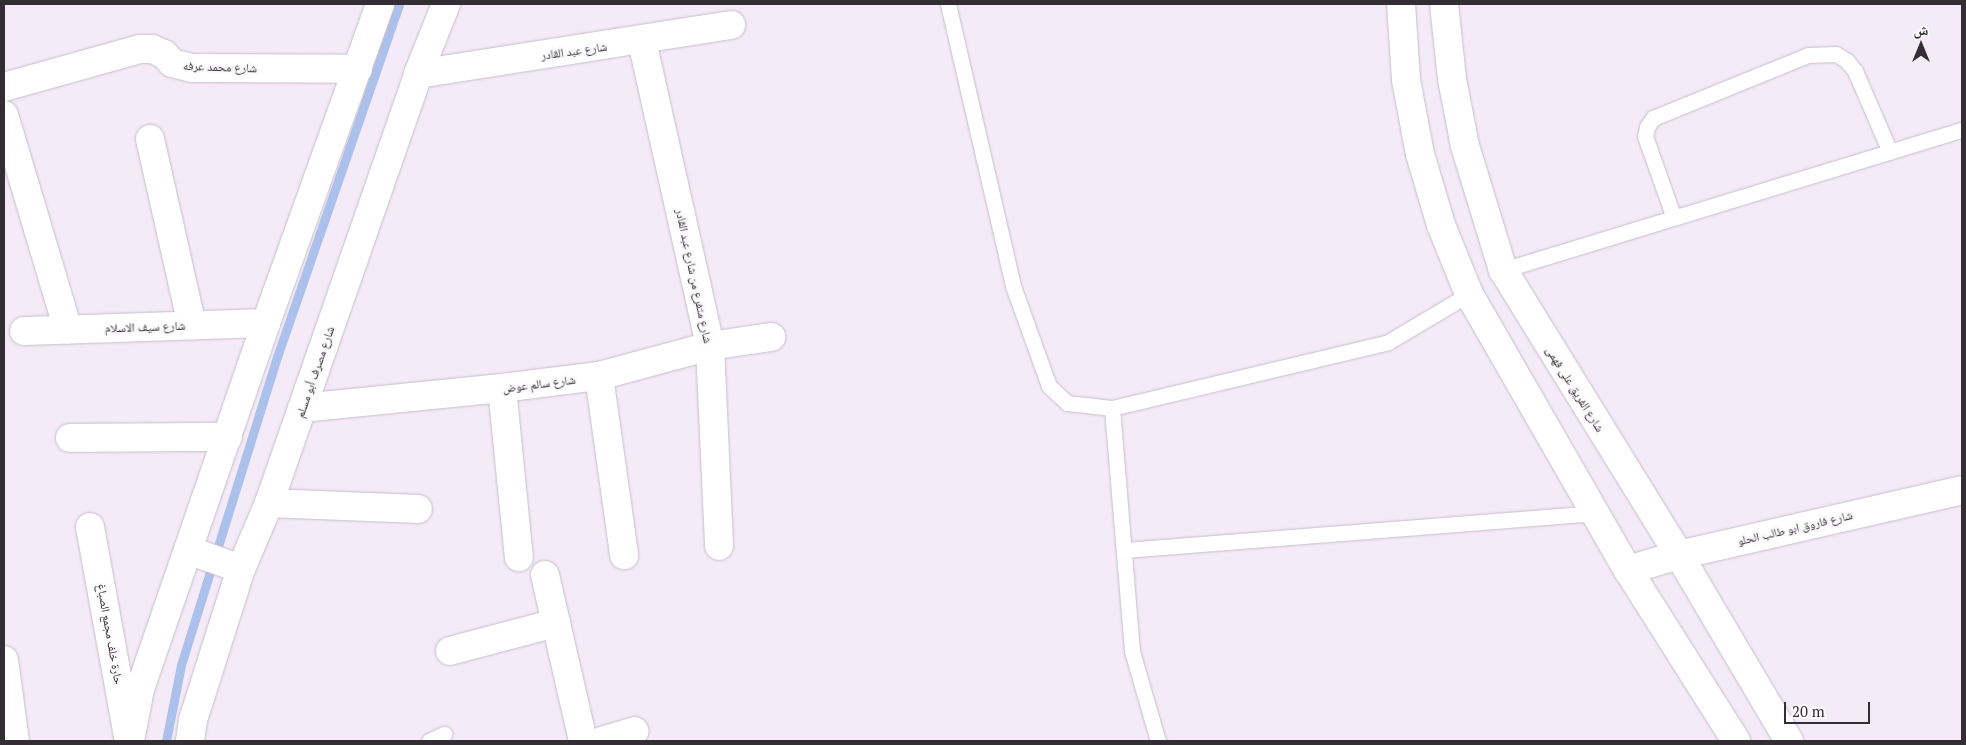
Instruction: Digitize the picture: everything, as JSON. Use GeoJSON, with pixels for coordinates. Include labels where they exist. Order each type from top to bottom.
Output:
{"type":"FeatureCollection","features":[{"type":"Feature","properties":{"kind":"street","name":"شارع مصرف أبو مسلم"},"geometry":{"type":"LineString","coordinates":[[190,741],[228,437],[266,323],[380,4]]}},
{"type":"Feature","properties":{"kind":"street","name":"شارع مصرف أبو مسلم"},"geometry":{"type":"LineString","coordinates":[[130,741],[140,689],[212,559],[269,503],[418,74],[446,4]]}},
{"type":"Feature","properties":{"kind":"street"},"geometry":{"type":"LineString","coordinates":[[1402,4],[1406,80],[1420,154],[1441,225],[1469,294],[1628,570],[1736,741]]}},
{"type":"Feature","properties":{"kind":"street","name":"شارع الفريق على فهمى"},"geometry":{"type":"LineString","coordinates":[[1444,4],[1452,79],[1465,146],[1502,270],[1679,555],[1789,741]]}},
{"type":"Feature","properties":{"kind":"street","name":"شارع عبد القادر"},"geometry":{"type":"LineString","coordinates":[[418,74],[731,25]]}},
{"type":"Feature","properties":{"kind":"street","name":"شارع متفرع من شارع عبد القادر"},"geometry":{"type":"LineString","coordinates":[[642,40],[710,346],[719,546]]}},
{"type":"Feature","properties":{"kind":"street","name":"شارع محمد عرفه"},"geometry":{"type":"LineString","coordinates":[[4,87],[140,49],[152,49],[164,54],[172,63],[192,68],[358,69]]}},
{"type":"Feature","properties":{"kind":"street"},"geometry":{"type":"LineString","coordinates":[[4,115],[68,330]]}},
{"type":"Feature","properties":{"kind":"street"},"geometry":{"type":"LineString","coordinates":[[150,140],[192,325]]}},
{"type":"Feature","properties":{"kind":"street","name":"شارع سيف الاسلام"},"geometry":{"type":"LineString","coordinates":[[24,331],[266,323]]}},
{"type":"Feature","properties":{"kind":"street","name":"شارع سالم عوض"},"geometry":{"type":"LineString","coordinates":[[302,408],[502,388],[599,376],[710,346],[771,337]]}},
{"type":"Feature","properties":{"kind":"street"},"geometry":{"type":"LineString","coordinates":[[599,376],[624,555]]}},
{"type":"Feature","properties":{"kind":"street"},"geometry":{"type":"LineString","coordinates":[[502,388],[519,557]]}},
{"type":"Feature","properties":{"kind":"street"},"geometry":{"type":"LineString","coordinates":[[70,438],[228,437]]}},
{"type":"Feature","properties":{"kind":"street","name":"شارع فاروق ابو طالب الحلو"},"geometry":{"type":"LineString","coordinates":[[1628,570],[1679,555],[1962,490]]}},
{"type":"Feature","properties":{"kind":"street"},"geometry":{"type":"LineString","coordinates":[[269,503],[418,510]]}},
{"type":"Feature","properties":{"kind":"street","name":"حارة خلف مجمع الصباغ"},"geometry":{"type":"LineString","coordinates":[[90,527],[130,741]]}},
{"type":"Feature","properties":{"kind":"street"},"geometry":{"type":"LineString","coordinates":[[545,575],[583,741]]}},
{"type":"Feature","properties":{"kind":"street"},"geometry":{"type":"LineString","coordinates":[[450,651],[556,623]]}},
{"type":"Feature","properties":{"kind":"street"},"geometry":{"type":"LineString","coordinates":[[4,660],[15,741]]}},
{"type":"Feature","properties":{"kind":"street"},"geometry":{"type":"LineString","coordinates":[[602,741],[635,731]]}},
{"type":"Feature","properties":{"kind":"lane"},"geometry":{"type":"LineString","coordinates":[[948,4],[1014,286],[1049,386],[1067,403],[1112,408],[1388,342],[1469,294]]}},
{"type":"Feature","properties":{"kind":"lane"},"geometry":{"type":"LineString","coordinates":[[1674,218],[1645,136],[1647,127],[1653,118],[1808,55],[1836,54],[1847,61],[1855,71],[1890,152]]}},
{"type":"Feature","properties":{"kind":"lane"},"geometry":{"type":"LineString","coordinates":[[1502,270],[1962,130]]}},
{"type":"Feature","properties":{"kind":"lane"},"geometry":{"type":"LineString","coordinates":[[1112,408],[1126,550],[1132,651],[1158,741]]}},
{"type":"Feature","properties":{"kind":"lane"},"geometry":{"type":"LineString","coordinates":[[1126,550],[1596,513]]}},
{"type":"Feature","properties":{"kind":"lane"},"geometry":{"type":"LineString","coordinates":[[429,741],[444,734]]}},
{"type":"Feature","properties":{"kind":"waterway"},"geometry":{"type":"LineString","coordinates":[[166,741],[181,665],[277,357],[399,4]]}}]}
